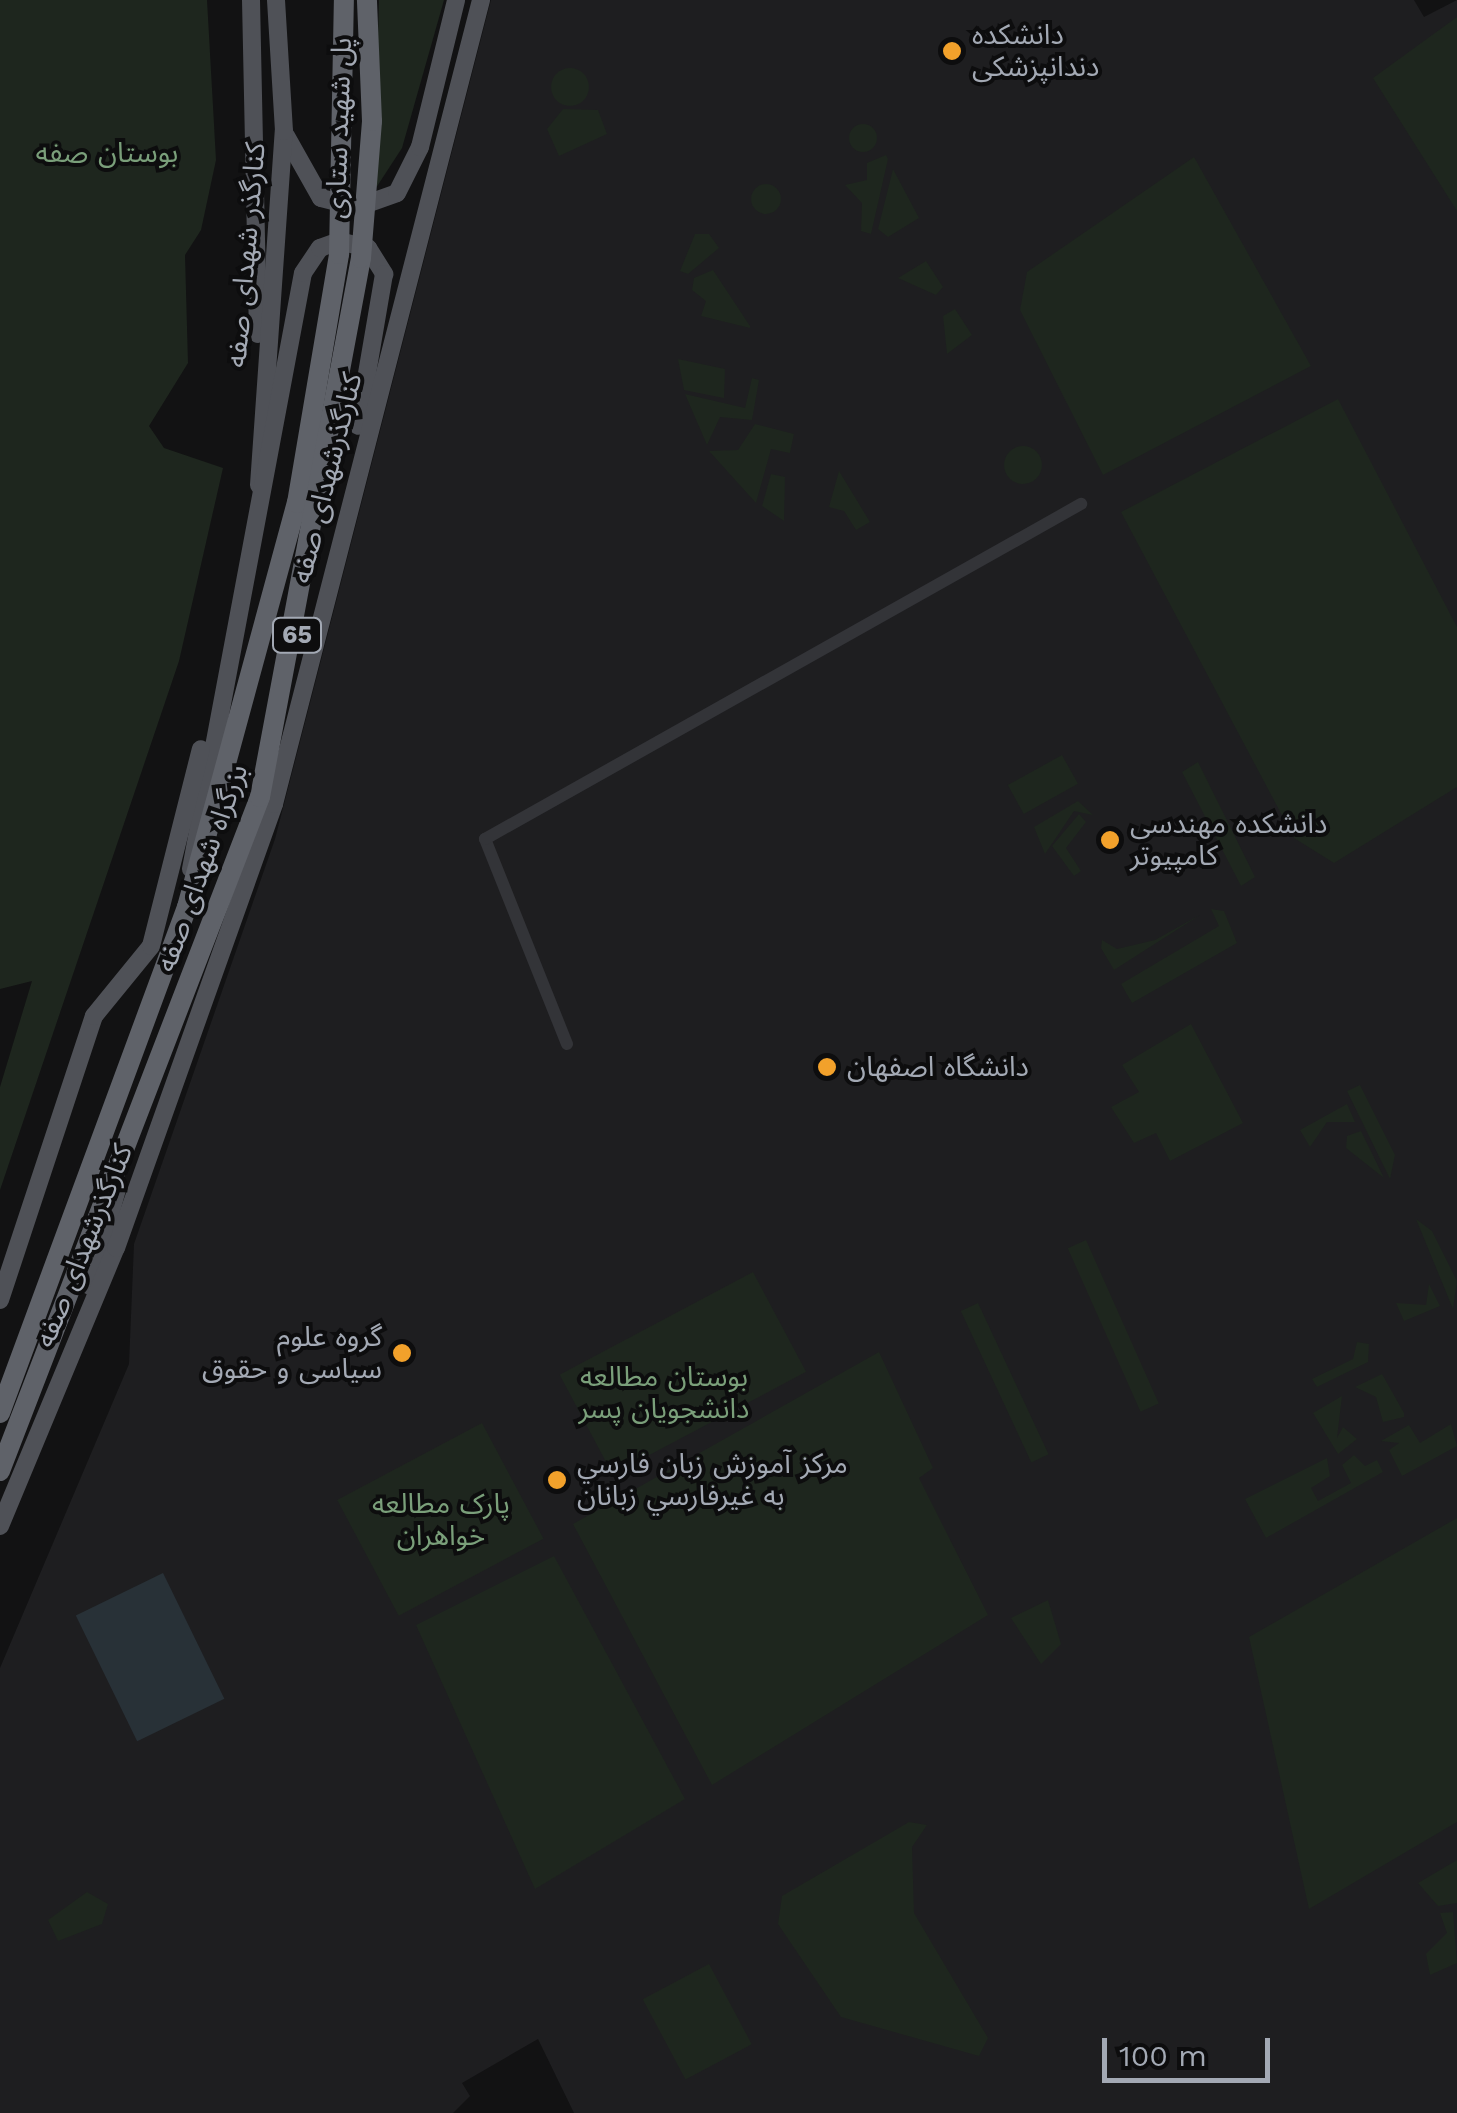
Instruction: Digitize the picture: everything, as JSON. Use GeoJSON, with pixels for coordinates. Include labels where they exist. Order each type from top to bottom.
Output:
{"type":"FeatureCollection","features":[{"type":"Feature","properties":{"kind":"highway","name":"پل شهید ستاری"},"geometry":{"type":"LineString","coordinates":[[339,254],[344,0]]}},
{"type":"Feature","properties":{"kind":"highway","name":"پل شهید ستاری"},"geometry":{"type":"LineString","coordinates":[[362,258],[372,121],[367,0]]}},
{"type":"Feature","properties":{"kind":"highway","name":"بزرگراه شهدای صفه"},"geometry":{"type":"LineString","coordinates":[[0,1413],[187,907],[297,503],[339,254]]}},
{"type":"Feature","properties":{"kind":"highway","name":"بزرگراه شهدای صفه"},"geometry":{"type":"LineString","coordinates":[[0,1471],[265,778],[362,258]]}},
{"type":"Feature","properties":{"kind":"main road"},"geometry":{"type":"LineString","coordinates":[[251,0],[258,418]]}},
{"type":"Feature","properties":{"kind":"main road","name":"کنارگذر شهدای صفه"},"geometry":{"type":"LineString","coordinates":[[260,516],[258,418],[284,131],[276,0]]}},
{"type":"Feature","properties":{"kind":"main road"},"geometry":{"type":"LineString","coordinates":[[284,131],[321,198],[358,207],[398,193],[420,148],[456,0]]}},
{"type":"Feature","properties":{"kind":"main road","name":"کنارگذرشهدای صفه"},"geometry":{"type":"LineString","coordinates":[[0,1526],[67,1363],[274,804],[330,574],[481,0]]}},
{"type":"Feature","properties":{"kind":"main road"},"geometry":{"type":"LineString","coordinates":[[187,907],[216,723],[294,330],[312,254],[338,240],[368,248],[384,284],[330,574]]}},
{"type":"Feature","properties":{"kind":"main road","name":"کنارگذرشهدای صفه"},"geometry":{"type":"LineString","coordinates":[[0,1300],[94,1016],[150,946],[179,809],[216,723]]}},
{"type":"Feature","properties":{"kind":"main road"},"geometry":{"type":"LineString","coordinates":[[0,1511],[67,1363],[147,1094]]}},
{"type":"Feature","properties":{"kind":"street"},"geometry":{"type":"LineString","coordinates":[[567,1044],[485,839],[1082,504]]}},
{"type":"Feature","properties":{"kind":"shaded area","name":"دانشگاه اصفهان"},"geometry":{"type":"Polygon","coordinates":[[[491,0],[1414,0],[1424,17],[1457,0],[1457,2113],[574,2113],[538,2039],[462,2083],[470,2096],[453,2113],[0,2113],[0,1668],[129,1364],[134,1244],[275,839],[491,0]]]}},
{"type":"Feature","properties":{"kind":"shaded area"},"geometry":{"type":"Polygon","coordinates":[[[163,1573],[224,1699],[137,1741],[76,1616],[163,1573]]]}},
{"type":"Feature","properties":{"kind":"green space","name":"بوستان صفه"},"geometry":{"type":"Polygon","coordinates":[[[0,0],[207,0],[216,160],[201,230],[185,255],[188,363],[149,426],[164,448],[223,468],[179,661],[0,1190],[0,1087],[32,981],[0,989],[0,0]]]}},
{"type":"Feature","properties":{"kind":"green space"},"geometry":{"type":"Polygon","coordinates":[[[379,0],[444,0],[402,148],[374,191],[379,0]]]}},
{"type":"Feature","properties":{"kind":"green space"},"geometry":{"type":"Polygon","coordinates":[[[1457,17],[1457,211],[1373,78],[1457,17]]]}},
{"type":"Feature","properties":{"kind":"green space"},"geometry":{"type":"Polygon","coordinates":[[[570,68],[583,74],[589,87],[583,100],[570,106],[557,100],[551,87],[557,74],[570,68]]]}},
{"type":"Feature","properties":{"kind":"green space"},"geometry":{"type":"Polygon","coordinates":[[[563,109],[598,110],[607,134],[559,156],[547,129],[563,109]]]}},
{"type":"Feature","properties":{"kind":"green space"},"geometry":{"type":"Polygon","coordinates":[[[863,124],[873,128],[877,138],[873,148],[863,152],[853,148],[849,138],[853,128],[863,124]]]}},
{"type":"Feature","properties":{"kind":"green space"},"geometry":{"type":"Polygon","coordinates":[[[886,155],[871,234],[861,231],[862,203],[845,185],[867,180],[867,163],[886,155]]]}},
{"type":"Feature","properties":{"kind":"green space"},"geometry":{"type":"Polygon","coordinates":[[[1194,157],[1311,366],[1103,475],[1020,310],[1027,272],[1194,157]]]}},
{"type":"Feature","properties":{"kind":"green space"},"geometry":{"type":"Polygon","coordinates":[[[893,169],[919,218],[888,237],[878,229],[893,169]]]}},
{"type":"Feature","properties":{"kind":"green space"},"geometry":{"type":"Polygon","coordinates":[[[766,184],[780,193],[781,199],[772,213],[766,214],[752,205],[751,199],[760,185],[766,184]]]}},
{"type":"Feature","properties":{"kind":"green space"},"geometry":{"type":"Polygon","coordinates":[[[695,234],[709,234],[719,248],[688,274],[680,271],[695,234]]]}},
{"type":"Feature","properties":{"kind":"green space"},"geometry":{"type":"Polygon","coordinates":[[[926,261],[943,287],[936,295],[898,278],[926,261]]]}},
{"type":"Feature","properties":{"kind":"green space"},"geometry":{"type":"Polygon","coordinates":[[[713,270],[750,328],[701,316],[706,301],[692,290],[694,278],[713,270]]]}},
{"type":"Feature","properties":{"kind":"green space"},"geometry":{"type":"Polygon","coordinates":[[[955,309],[972,335],[947,354],[943,316],[955,309]]]}},
{"type":"Feature","properties":{"kind":"green space"},"geometry":{"type":"Polygon","coordinates":[[[678,359],[725,369],[724,398],[684,390],[678,359]]]}},
{"type":"Feature","properties":{"kind":"green space"},"geometry":{"type":"Polygon","coordinates":[[[752,378],[759,380],[752,420],[720,417],[707,445],[685,394],[745,408],[752,378]]]}},
{"type":"Feature","properties":{"kind":"green space"},"geometry":{"type":"Polygon","coordinates":[[[1338,399],[1457,627],[1457,787],[1334,863],[1294,838],[1121,512],[1338,399]]]}},
{"type":"Feature","properties":{"kind":"green space"},"geometry":{"type":"Polygon","coordinates":[[[755,424],[794,434],[790,453],[771,449],[756,503],[709,451],[738,450],[755,424]]]}},
{"type":"Feature","properties":{"kind":"green space"},"geometry":{"type":"Polygon","coordinates":[[[1023,446],[1037,451],[1042,465],[1037,479],[1023,484],[1009,479],[1004,465],[1009,451],[1023,446]]]}},
{"type":"Feature","properties":{"kind":"green space"},"geometry":{"type":"Polygon","coordinates":[[[839,471],[870,522],[856,530],[844,511],[829,507],[839,471]]]}},
{"type":"Feature","properties":{"kind":"green space"},"geometry":{"type":"Polygon","coordinates":[[[771,474],[785,477],[784,521],[762,506],[771,474]]]}},
{"type":"Feature","properties":{"kind":"green space"},"geometry":{"type":"Polygon","coordinates":[[[1062,755],[1078,784],[1024,814],[1008,785],[1062,755]]]}},
{"type":"Feature","properties":{"kind":"green space"},"geometry":{"type":"Polygon","coordinates":[[[1198,762],[1255,877],[1241,886],[1182,772],[1198,762]]]}},
{"type":"Feature","properties":{"kind":"green space"},"geometry":{"type":"Polygon","coordinates":[[[1078,801],[1093,815],[1074,811],[1045,854],[1034,827],[1078,801]]]}},
{"type":"Feature","properties":{"kind":"green space"},"geometry":{"type":"Polygon","coordinates":[[[1079,814],[1086,822],[1066,848],[1081,871],[1074,876],[1052,846],[1079,814]]]}},
{"type":"Feature","properties":{"kind":"green space"},"geometry":{"type":"Polygon","coordinates":[[[1211,909],[1224,911],[1237,943],[1132,1003],[1121,984],[1219,926],[1211,909]]]}},
{"type":"Feature","properties":{"kind":"green space"},"geometry":{"type":"Polygon","coordinates":[[[1200,915],[1114,970],[1101,948],[1102,940],[1117,949],[1155,940],[1200,915]]]}},
{"type":"Feature","properties":{"kind":"green space"},"geometry":{"type":"Polygon","coordinates":[[[1191,1024],[1243,1123],[1170,1161],[1156,1133],[1134,1143],[1111,1107],[1139,1092],[1122,1065],[1191,1024]]]}},
{"type":"Feature","properties":{"kind":"green space"},"geometry":{"type":"Polygon","coordinates":[[[1360,1085],[1395,1155],[1390,1179],[1347,1091],[1360,1085]]]}},
{"type":"Feature","properties":{"kind":"green space"},"geometry":{"type":"Polygon","coordinates":[[[1347,1104],[1355,1122],[1327,1122],[1310,1147],[1300,1130],[1347,1104]]]}},
{"type":"Feature","properties":{"kind":"green space"},"geometry":{"type":"Polygon","coordinates":[[[1361,1131],[1384,1178],[1346,1148],[1347,1136],[1361,1131]]]}},
{"type":"Feature","properties":{"kind":"green space"},"geometry":{"type":"Polygon","coordinates":[[[1416,1219],[1432,1231],[1457,1281],[1453,1309],[1416,1219]]]}},
{"type":"Feature","properties":{"kind":"green space"},"geometry":{"type":"Polygon","coordinates":[[[1086,1240],[1159,1404],[1141,1412],[1068,1248],[1086,1240]]]}},
{"type":"Feature","properties":{"kind":"green space","name":"بوستان مطالعه دانشجویان پسر"},"geometry":{"type":"Polygon","coordinates":[[[753,1272],[806,1372],[613,1475],[560,1375],[753,1272]]]}},
{"type":"Feature","properties":{"kind":"green space"},"geometry":{"type":"Polygon","coordinates":[[[1429,1284],[1440,1306],[1404,1321],[1396,1303],[1426,1305],[1429,1284]]]}},
{"type":"Feature","properties":{"kind":"green space"},"geometry":{"type":"Polygon","coordinates":[[[978,1303],[1049,1454],[1031,1462],[961,1311],[978,1303]]]}},
{"type":"Feature","properties":{"kind":"green space"},"geometry":{"type":"Polygon","coordinates":[[[1357,1342],[1369,1344],[1368,1362],[1317,1387],[1312,1379],[1353,1359],[1357,1342]]]}},
{"type":"Feature","properties":{"kind":"green space"},"geometry":{"type":"Polygon","coordinates":[[[879,1352],[933,1468],[919,1478],[988,1615],[712,1785],[573,1524],[879,1352]]]}},
{"type":"Feature","properties":{"kind":"green space"},"geometry":{"type":"Polygon","coordinates":[[[1382,1374],[1404,1417],[1383,1422],[1376,1397],[1355,1387],[1382,1374]]]}},
{"type":"Feature","properties":{"kind":"green space"},"geometry":{"type":"Polygon","coordinates":[[[1342,1396],[1337,1438],[1343,1427],[1357,1439],[1338,1454],[1313,1413],[1342,1396]]]}},
{"type":"Feature","properties":{"kind":"green space","name":"پارک مطالعه خواهران"},"geometry":{"type":"Polygon","coordinates":[[[482,1423],[544,1539],[399,1616],[337,1500],[482,1423]]]}},
{"type":"Feature","properties":{"kind":"green space"},"geometry":{"type":"Polygon","coordinates":[[[1451,1424],[1457,1446],[1402,1476],[1389,1450],[1399,1443],[1381,1441],[1409,1425],[1420,1443],[1451,1424]]]}},
{"type":"Feature","properties":{"kind":"green space"},"geometry":{"type":"Polygon","coordinates":[[[1354,1455],[1365,1466],[1377,1460],[1383,1472],[1266,1538],[1245,1499],[1327,1458],[1330,1476],[1311,1488],[1318,1501],[1351,1483],[1342,1465],[1354,1455]]]}},
{"type":"Feature","properties":{"kind":"green space"},"geometry":{"type":"Polygon","coordinates":[[[1457,1518],[1457,1822],[1309,1909],[1249,1637],[1457,1518]]]}},
{"type":"Feature","properties":{"kind":"green space"},"geometry":{"type":"Polygon","coordinates":[[[554,1556],[685,1799],[535,1889],[416,1625],[554,1556]]]}},
{"type":"Feature","properties":{"kind":"green space"},"geometry":{"type":"Polygon","coordinates":[[[1048,1600],[1061,1644],[1041,1664],[1011,1618],[1048,1600]]]}},
{"type":"Feature","properties":{"kind":"green space"},"geometry":{"type":"Polygon","coordinates":[[[909,1822],[927,1825],[912,1847],[914,1913],[988,2038],[979,2056],[841,2017],[778,1924],[782,1896],[909,1822]]]}},
{"type":"Feature","properties":{"kind":"green space"},"geometry":{"type":"Polygon","coordinates":[[[1457,1860],[1457,1903],[1438,1906],[1418,1883],[1457,1860]]]}},
{"type":"Feature","properties":{"kind":"green space"},"geometry":{"type":"Polygon","coordinates":[[[87,1892],[108,1904],[102,1924],[58,1941],[48,1920],[87,1892]]]}},
{"type":"Feature","properties":{"kind":"green space"},"geometry":{"type":"Polygon","coordinates":[[[1453,1912],[1457,1963],[1430,1975],[1426,1954],[1447,1933],[1440,1913],[1453,1912]]]}},
{"type":"Feature","properties":{"kind":"green space"},"geometry":{"type":"Polygon","coordinates":[[[709,1964],[752,2044],[686,2080],[643,1999],[709,1964]]]}},
{"type":"Feature","properties":{"kind":"place","name":"دانشکده دندانپزشکی"},"geometry":{"type":"Point","coordinates":[952,51]}},
{"type":"Feature","properties":{"kind":"place","name":"دانشکده مهندسی کامپیوتر"},"geometry":{"type":"Point","coordinates":[1110,840]}},
{"type":"Feature","properties":{"kind":"place","name":"دانشگاه اصفهان"},"geometry":{"type":"Point","coordinates":[827,1067]}},
{"type":"Feature","properties":{"kind":"place","name":"گروه علوم سیاسی و حقوق"},"geometry":{"type":"Point","coordinates":[402,1353]}},
{"type":"Feature","properties":{"kind":"place","name":"مرکز آموزش زبان فارسي به غيرفارسي زبانان"},"geometry":{"type":"Point","coordinates":[557,1480]}}]}
